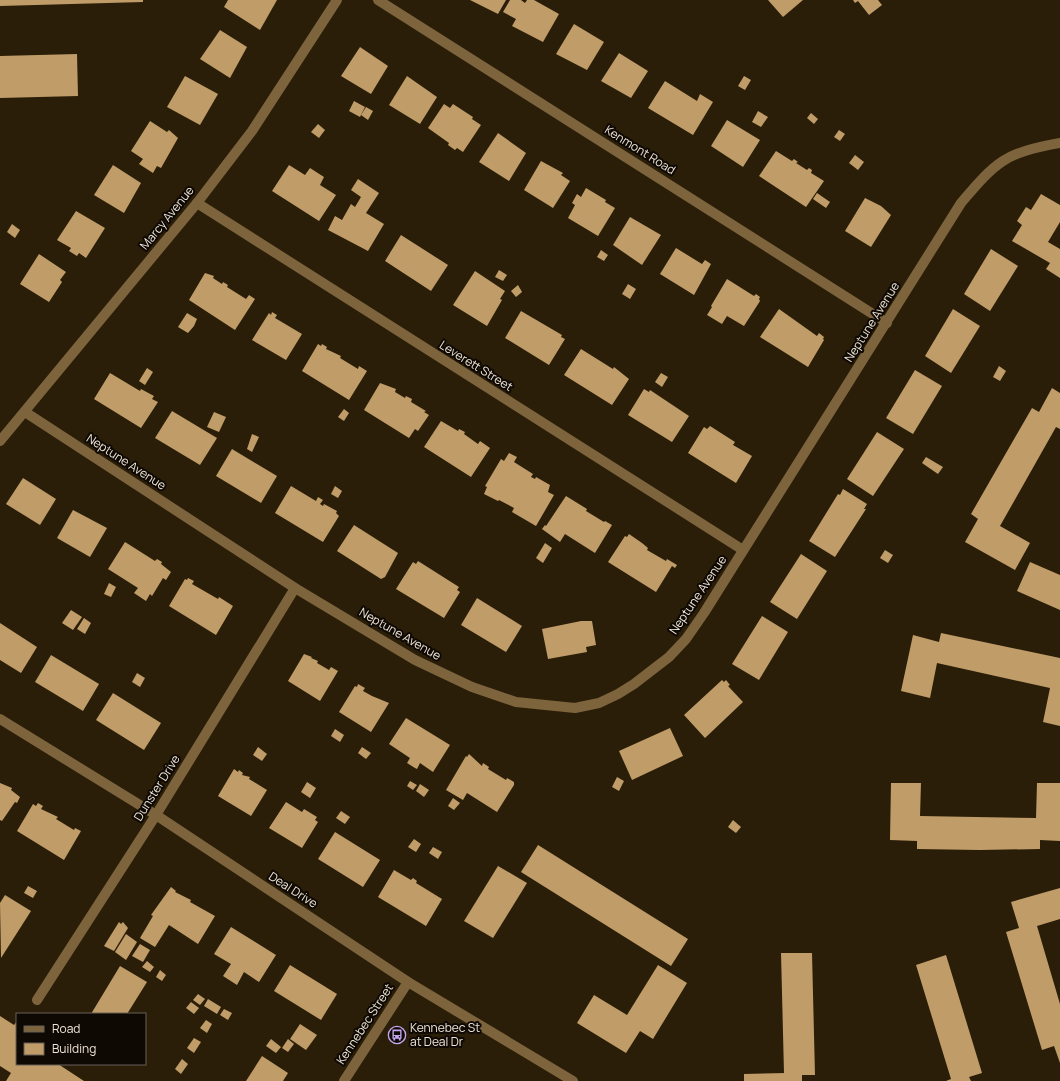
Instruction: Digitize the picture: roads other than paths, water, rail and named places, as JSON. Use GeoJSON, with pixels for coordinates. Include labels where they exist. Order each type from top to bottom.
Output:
{"type":"FeatureCollection","features":[{"type":"Feature","properties":{"kind":"street","name":"Marcy Avenue"},"geometry":{"type":"LineString","coordinates":[[0,441],[197,203],[252,131],[337,0]]}},
{"type":"Feature","properties":{"kind":"street","name":"Kenmont Road"},"geometry":{"type":"LineString","coordinates":[[378,0],[887,323]]}},
{"type":"Feature","properties":{"kind":"street","name":"Neptune Avenue"},"geometry":{"type":"LineString","coordinates":[[25,412],[295,588],[415,660],[472,688],[516,702],[575,708],[598,703],[618,694],[634,684],[669,657],[686,639],[704,613],[887,323],[961,203],[990,170],[1008,157],[1022,150],[1060,143]]}},
{"type":"Feature","properties":{"kind":"street","name":"Leverett Street"},"geometry":{"type":"LineString","coordinates":[[197,203],[743,550]]}},
{"type":"Feature","properties":{"kind":"street","name":"Dunster Drive"},"geometry":{"type":"LineString","coordinates":[[37,1000],[156,816],[295,588]]}},
{"type":"Feature","properties":{"kind":"street","name":"Deal Drive"},"geometry":{"type":"LineString","coordinates":[[0,719],[156,816],[408,982],[573,1081]]}},
{"type":"Feature","properties":{"kind":"street","name":"Kennebec Street"},"geometry":{"type":"LineString","coordinates":[[344,1081],[408,982]]}},
{"type":"Feature","properties":{"kind":"place","name":"Kennebec St at Deal Dr"},"geometry":{"type":"Point","coordinates":[397,1035]}}]}
